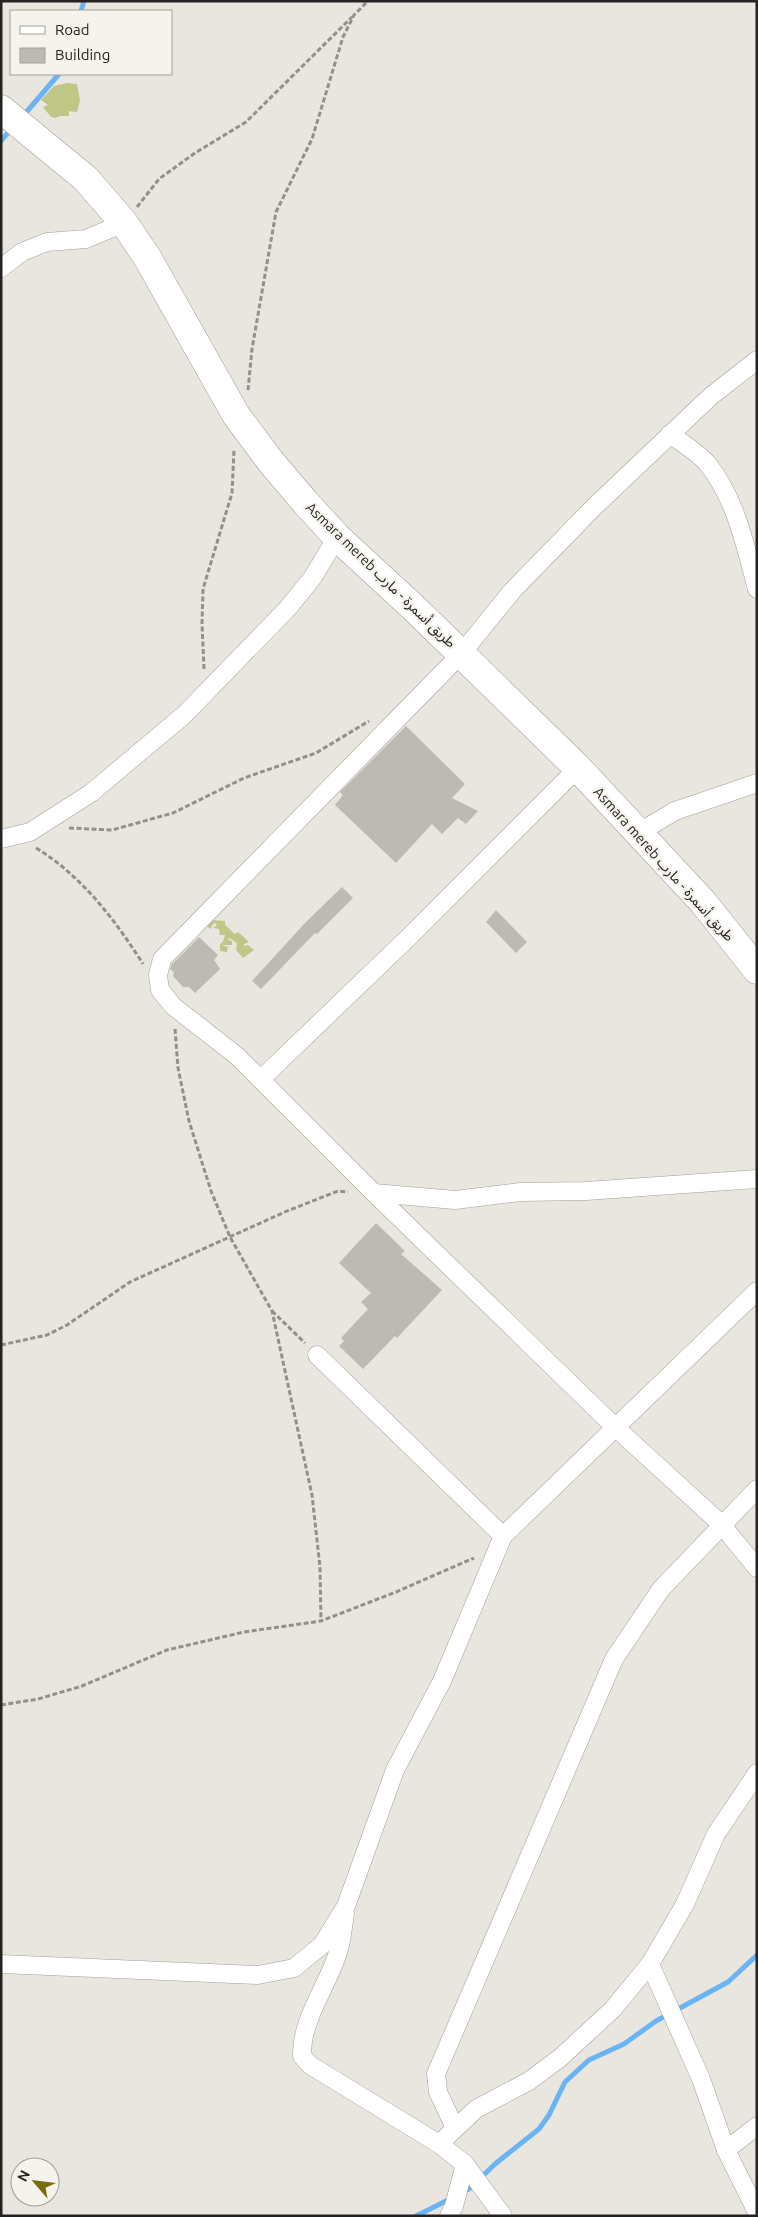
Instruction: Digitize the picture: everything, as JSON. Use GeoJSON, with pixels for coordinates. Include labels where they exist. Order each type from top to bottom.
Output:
{"type":"FeatureCollection","features":[{"type":"Feature","properties":{"kind":"highway","name":"Asmara mereb طريق أسمرة - مارب"},"geometry":{"type":"LineString","coordinates":[[2,110],[86,179],[124,223],[243,405],[271,462],[338,537],[578,768],[702,901],[757,970]]}},
{"type":"Feature","properties":{"kind":"street"},"geometry":{"type":"LineString","coordinates":[[1,268],[22,252],[47,242],[86,239],[124,223]]}},
{"type":"Feature","properties":{"kind":"street"},"geometry":{"type":"LineString","coordinates":[[757,360],[711,396],[670,434],[512,590],[461,654],[162,959],[158,975],[160,990],[174,1006],[237,1056],[261,1079],[374,1193],[616,1428],[721,1524],[757,1568]]}},
{"type":"Feature","properties":{"kind":"street"},"geometry":{"type":"LineString","coordinates":[[670,434],[705,462],[725,490],[742,532],[757,589]]}},
{"type":"Feature","properties":{"kind":"street"},"geometry":{"type":"LineString","coordinates":[[15,836],[91,793],[184,715],[288,608],[313,577],[338,537]]}},
{"type":"Feature","properties":{"kind":"street"},"geometry":{"type":"LineString","coordinates":[[261,1079],[410,936],[578,768]]}},
{"type":"Feature","properties":{"kind":"street"},"geometry":{"type":"LineString","coordinates":[[638,832],[675,811],[757,782]]}},
{"type":"Feature","properties":{"kind":"street"},"geometry":{"type":"LineString","coordinates":[[374,1193],[455,1200],[520,1192],[586,1191],[757,1179]]}},
{"type":"Feature","properties":{"kind":"street"},"geometry":{"type":"LineString","coordinates":[[502,2216],[465,2164],[439,2144],[310,2065],[302,2056],[302,2043],[314,2008],[339,1949],[346,1906],[395,1770],[442,1681],[501,1542],[616,1428],[753,1299]]}},
{"type":"Feature","properties":{"kind":"street"},"geometry":{"type":"LineString","coordinates":[[318,1355],[501,1542]]}},
{"type":"Feature","properties":{"kind":"street"},"geometry":{"type":"LineString","coordinates":[[455,2128],[438,2092],[436,2074],[614,1659],[660,1589],[757,1489]]}},
{"type":"Feature","properties":{"kind":"street"},"geometry":{"type":"LineString","coordinates":[[439,2144],[476,2110],[529,2081],[560,2058],[613,2010],[650,1964],[685,1904],[716,1834],[757,1773]]}},
{"type":"Feature","properties":{"kind":"street"},"geometry":{"type":"LineString","coordinates":[[1,1964],[258,1975],[294,1968],[322,1945],[346,1906]]}},
{"type":"Feature","properties":{"kind":"street"},"geometry":{"type":"LineString","coordinates":[[650,1964],[701,2079],[726,2150],[757,2212]]}},
{"type":"Feature","properties":{"kind":"street"},"geometry":{"type":"LineString","coordinates":[[726,2150],[757,2126]]}},
{"type":"Feature","properties":{"kind":"street"},"geometry":{"type":"LineString","coordinates":[[449,2216],[454,2206],[465,2164]]}},
{"type":"Feature","properties":{"kind":"path"},"geometry":{"type":"LineString","coordinates":[[124,223],[159,179],[195,153],[246,122],[368,1]]}},
{"type":"Feature","properties":{"kind":"path"},"geometry":{"type":"LineString","coordinates":[[201,677],[204,669],[203,589],[232,493],[243,405],[276,212],[312,139],[343,36],[354,15]]}},
{"type":"Feature","properties":{"kind":"path"},"geometry":{"type":"LineString","coordinates":[[15,836],[60,828],[112,830],[173,813],[244,778],[316,753],[378,717]]}},
{"type":"Feature","properties":{"kind":"path"},"geometry":{"type":"LineString","coordinates":[[15,836],[50,856],[76,880],[109,916],[160,990]]}},
{"type":"Feature","properties":{"kind":"path"},"geometry":{"type":"LineString","coordinates":[[174,1006],[178,1068],[189,1121],[212,1191],[230,1237],[272,1311],[318,1355]]}},
{"type":"Feature","properties":{"kind":"path"},"geometry":{"type":"LineString","coordinates":[[1,1346],[47,1335],[130,1282],[338,1191],[374,1193]]}},
{"type":"Feature","properties":{"kind":"path"},"geometry":{"type":"LineString","coordinates":[[272,1311],[312,1495],[320,1567],[321,1621]]}},
{"type":"Feature","properties":{"kind":"path"},"geometry":{"type":"LineString","coordinates":[[1,1705],[38,1699],[82,1686],[167,1650],[244,1632],[321,1621],[396,1592],[501,1542]]}},
{"type":"Feature","properties":{"kind":"green space"},"geometry":{"type":"Polygon","coordinates":[[[67,83],[77,84],[80,101],[77,112],[69,111],[69,116],[51,117],[43,107],[48,105],[41,100],[54,86],[67,83]]]}},
{"type":"Feature","properties":{"kind":"green space"},"geometry":{"type":"Polygon","coordinates":[[[211,920],[225,921],[225,925],[235,934],[238,932],[249,942],[244,944],[244,946],[248,945],[254,950],[243,958],[236,950],[237,943],[229,938],[228,940],[232,941],[232,945],[222,945],[228,947],[227,952],[220,951],[220,944],[223,942],[225,935],[220,935],[219,929],[213,928],[217,925],[215,923],[211,929],[208,927],[207,925],[211,920]]]}},
{"type":"Feature","properties":{"kind":"building"},"geometry":{"type":"Polygon","coordinates":[[[406,726],[465,784],[452,798],[478,811],[466,824],[458,818],[442,834],[432,824],[396,863],[335,805],[343,795],[340,792],[406,726]]]}},
{"type":"Feature","properties":{"kind":"building"},"geometry":{"type":"Polygon","coordinates":[[[342,887],[353,898],[317,934],[315,933],[261,989],[252,981],[305,923],[342,887]]]}},
{"type":"Feature","properties":{"kind":"building"},"geometry":{"type":"Polygon","coordinates":[[[496,910],[527,942],[516,953],[486,922],[496,910]]]}},
{"type":"Feature","properties":{"kind":"building"},"geometry":{"type":"Polygon","coordinates":[[[199,937],[218,955],[214,960],[220,969],[195,993],[189,987],[183,987],[173,976],[174,972],[170,969],[172,964],[199,937]]]}},
{"type":"Feature","properties":{"kind":"building"},"geometry":{"type":"Polygon","coordinates":[[[376,1223],[405,1251],[401,1254],[442,1290],[397,1338],[395,1336],[363,1369],[339,1346],[344,1341],[341,1338],[368,1309],[361,1302],[371,1293],[339,1263],[376,1223]]]}},
{"type":"Feature","properties":{"kind":"waterway"},"geometry":{"type":"LineString","coordinates":[[81,10],[84,1]]}},
{"type":"Feature","properties":{"kind":"waterway"},"geometry":{"type":"LineString","coordinates":[[23,116],[58,75]]}},
{"type":"Feature","properties":{"kind":"waterway"},"geometry":{"type":"LineString","coordinates":[[1,141],[12,128]]}},
{"type":"Feature","properties":{"kind":"waterway"},"geometry":{"type":"LineString","coordinates":[[461,2193],[469,2189],[495,2164],[539,2129],[549,2115],[565,2082],[589,2060],[624,2044],[656,2021],[728,1982],[757,1955]]}},
{"type":"Feature","properties":{"kind":"waterway"},"geometry":{"type":"LineString","coordinates":[[416,2216],[452,2198]]}}]}
